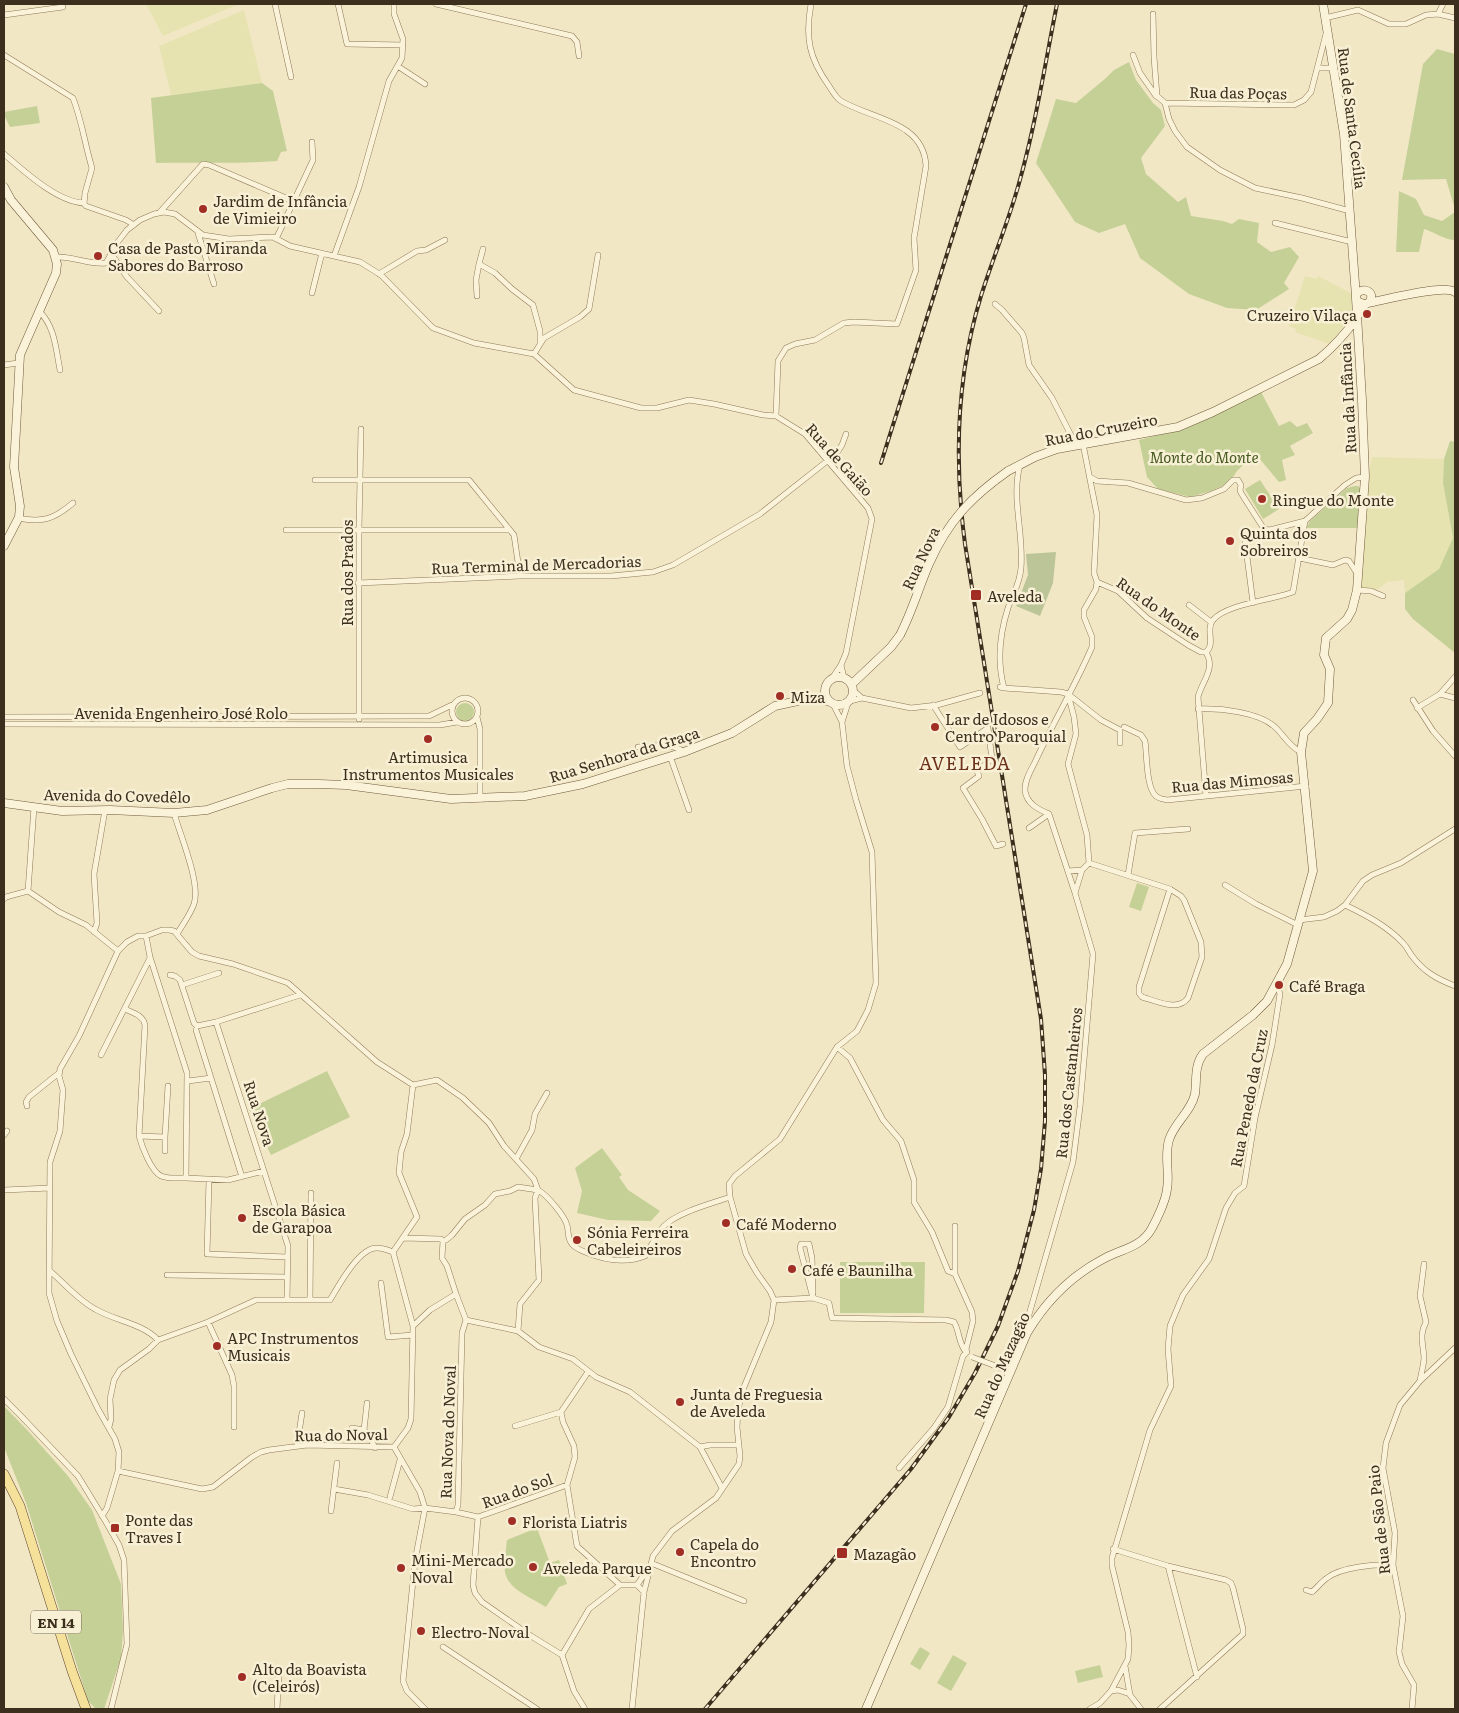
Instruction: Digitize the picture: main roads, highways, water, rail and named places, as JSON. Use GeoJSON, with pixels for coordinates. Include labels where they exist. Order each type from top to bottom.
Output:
{"type":"FeatureCollection","features":[{"type":"Feature","properties":{"kind":"main road","name":"EN 14"},"geometry":{"type":"LineString","coordinates":[[4,1474],[20,1506],[86,1709]]}},
{"type":"Feature","properties":{"kind":"railway"},"geometry":{"type":"LineString","coordinates":[[881,463],[1026,4]]}},
{"type":"Feature","properties":{"kind":"railway"},"geometry":{"type":"LineString","coordinates":[[705,1709],[911,1469],[949,1417],[975,1373],[998,1326],[1018,1271],[1034,1210],[1041,1169],[1045,1121],[1045,1075],[1041,1019],[965,544],[959,481],[959,450],[962,388],[966,357],[981,296],[1021,176],[1057,4]]}},
{"type":"Feature","properties":{"kind":"place","name":"Jardim de Infância de Vimieiro"},"geometry":{"type":"Point","coordinates":[203,209]}},
{"type":"Feature","properties":{"kind":"place","name":"Casa de Pasto Miranda Sabores do Barroso"},"geometry":{"type":"Point","coordinates":[98,256]}},
{"type":"Feature","properties":{"kind":"place","name":"Cruzeiro Vilaça"},"geometry":{"type":"Point","coordinates":[1367,314]}},
{"type":"Feature","properties":{"kind":"place","name":"Ringue do Monte"},"geometry":{"type":"Point","coordinates":[1262,499]}},
{"type":"Feature","properties":{"kind":"place","name":"Quinta dos Sobreiros"},"geometry":{"type":"Point","coordinates":[1230,541]}},
{"type":"Feature","properties":{"kind":"place","name":"Aveleda"},"geometry":{"type":"Point","coordinates":[976,595]}},
{"type":"Feature","properties":{"kind":"place","name":"Miza"},"geometry":{"type":"Point","coordinates":[780,696]}},
{"type":"Feature","properties":{"kind":"place","name":"Lar de Idosos e Centro Paroquial"},"geometry":{"type":"Point","coordinates":[935,727]}},
{"type":"Feature","properties":{"kind":"place","name":"Artimusica Instrumentos Musicales"},"geometry":{"type":"Point","coordinates":[428,739]}},
{"type":"Feature","properties":{"kind":"place","name":"Café Braga"},"geometry":{"type":"Point","coordinates":[1279,985]}},
{"type":"Feature","properties":{"kind":"place","name":"Escola Básica de Garapoa"},"geometry":{"type":"Point","coordinates":[242,1218]}},
{"type":"Feature","properties":{"kind":"place","name":"Café Moderno"},"geometry":{"type":"Point","coordinates":[726,1223]}},
{"type":"Feature","properties":{"kind":"place","name":"Sónia Ferreira Cabeleireiros"},"geometry":{"type":"Point","coordinates":[577,1240]}},
{"type":"Feature","properties":{"kind":"place","name":"Café e Baunilha"},"geometry":{"type":"Point","coordinates":[792,1269]}},
{"type":"Feature","properties":{"kind":"place","name":"APC Instrumentos Musicais"},"geometry":{"type":"Point","coordinates":[217,1346]}},
{"type":"Feature","properties":{"kind":"place","name":"Junta de Freguesia de Aveleda"},"geometry":{"type":"Point","coordinates":[680,1402]}},
{"type":"Feature","properties":{"kind":"place","name":"Florista Liatris"},"geometry":{"type":"Point","coordinates":[512,1521]}},
{"type":"Feature","properties":{"kind":"place","name":"Ponte das Traves I"},"geometry":{"type":"Point","coordinates":[115,1528]}},
{"type":"Feature","properties":{"kind":"place","name":"Capela do Encontro"},"geometry":{"type":"Point","coordinates":[680,1552]}},
{"type":"Feature","properties":{"kind":"place","name":"Mazagão"},"geometry":{"type":"Point","coordinates":[842,1553]}},
{"type":"Feature","properties":{"kind":"place","name":"Aveleda Parque"},"geometry":{"type":"Point","coordinates":[533,1567]}},
{"type":"Feature","properties":{"kind":"place","name":"Mini-Mercado Noval"},"geometry":{"type":"Point","coordinates":[401,1568]}},
{"type":"Feature","properties":{"kind":"place","name":"Electro-Noval"},"geometry":{"type":"Point","coordinates":[421,1631]}},
{"type":"Feature","properties":{"kind":"place","name":"Alto da Boavista (Celeirós)"},"geometry":{"type":"Point","coordinates":[242,1677]}},
{"type":"Feature","properties":{"kind":"district","name":"AVELEDA"},"geometry":{"type":"Point","coordinates":[965,762]}},
{"type":"Feature","properties":{"kind":"park label","name":"Monte do Monte"},"geometry":{"type":"Point","coordinates":[1204,456]}}]}
